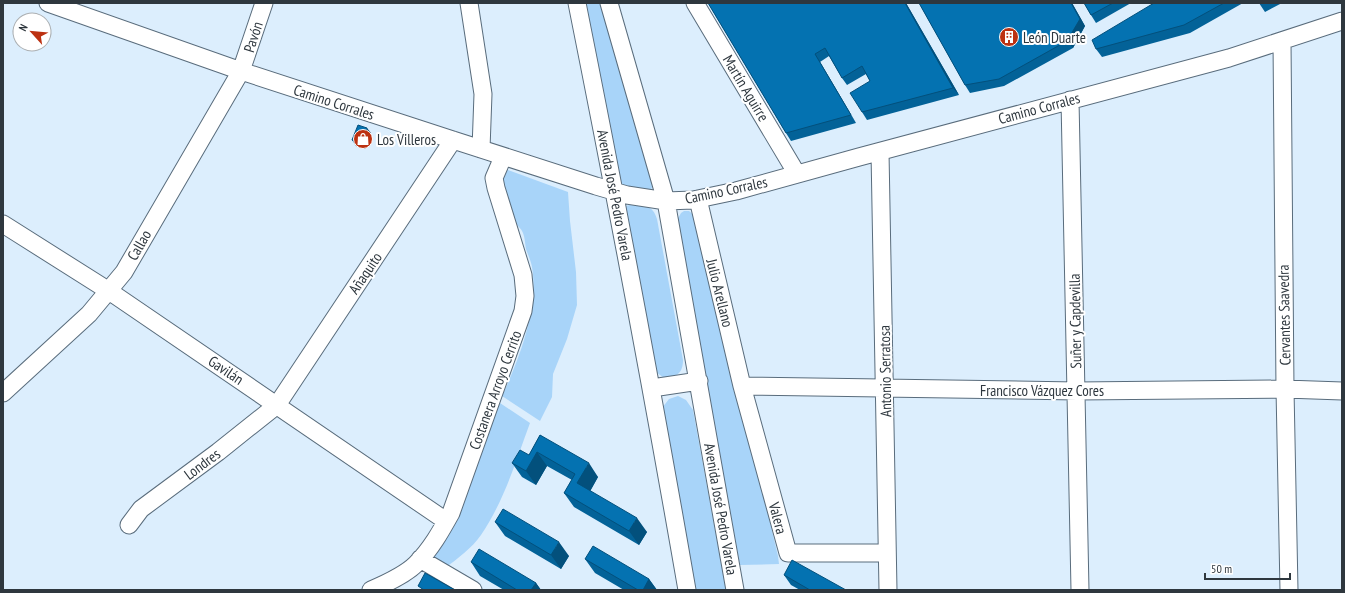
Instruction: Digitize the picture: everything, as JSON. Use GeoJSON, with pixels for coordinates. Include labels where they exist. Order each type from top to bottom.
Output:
{"type":"FeatureCollection","features":[{"type":"Feature","properties":{"kind":"street","name":"Camino Corrales"},"geometry":{"type":"LineString","coordinates":[[48,3],[242,71],[503,157],[596,186],[627,194],[666,201],[698,199],[736,191],[1230,58],[1342,21]]}},
{"type":"Feature","properties":{"kind":"street","name":"Pavón"},"geometry":{"type":"LineString","coordinates":[[242,71],[264,3]]}},
{"type":"Feature","properties":{"kind":"street"},"geometry":{"type":"LineString","coordinates":[[468,3],[483,94],[482,149]]}},
{"type":"Feature","properties":{"kind":"street","name":"Avenida José Pedro Varela"},"geometry":{"type":"LineString","coordinates":[[577,3],[615,191],[652,388],[687,590]]}},
{"type":"Feature","properties":{"kind":"street","name":"Avenida José Pedro Varela"},"geometry":{"type":"LineString","coordinates":[[609,3],[666,201],[735,590]]}},
{"type":"Feature","properties":{"kind":"street","name":"Martín Aguirre"},"geometry":{"type":"LineString","coordinates":[[695,3],[797,174]]}},
{"type":"Feature","properties":{"kind":"street","name":"Cervantes Saavedra"},"geometry":{"type":"LineString","coordinates":[[1282,41],[1285,388],[1289,590]]}},
{"type":"Feature","properties":{"kind":"street","name":"Callao"},"geometry":{"type":"LineString","coordinates":[[3,393],[89,314],[109,291],[130,260],[242,71]]}},
{"type":"Feature","properties":{"kind":"street","name":"Suñer y Capdevilla"},"geometry":{"type":"LineString","coordinates":[[1070,100],[1080,590]]}},
{"type":"Feature","properties":{"kind":"street","name":"Añaquito"},"geometry":{"type":"LineString","coordinates":[[277,405],[453,140]]}},
{"type":"Feature","properties":{"kind":"street","name":"Antonio Serratosa"},"geometry":{"type":"LineString","coordinates":[[880,152],[888,590]]}},
{"type":"Feature","properties":{"kind":"street","name":"Costanera Arroyo Cerrito"},"geometry":{"type":"LineString","coordinates":[[371,590],[382,586],[415,565],[441,532],[453,506],[523,311],[525,296],[524,275],[494,178],[503,157]]}},
{"type":"Feature","properties":{"kind":"street","name":"Julio Arellano"},"geometry":{"type":"LineString","coordinates":[[698,199],[742,386]]}},
{"type":"Feature","properties":{"kind":"street","name":"Gavilán"},"geometry":{"type":"LineString","coordinates":[[3,224],[109,291],[446,521]]}},
{"type":"Feature","properties":{"kind":"street"},"geometry":{"type":"LineString","coordinates":[[652,388],[699,381]]}},
{"type":"Feature","properties":{"kind":"street","name":"Francisco Vázquez Cores"},"geometry":{"type":"LineString","coordinates":[[742,386],[1077,391],[1285,388],[1342,391]]}},
{"type":"Feature","properties":{"kind":"street","name":"Valera"},"geometry":{"type":"LineString","coordinates":[[742,386],[788,553],[887,552]]}},
{"type":"Feature","properties":{"kind":"street","name":"Londres"},"geometry":{"type":"LineString","coordinates":[[129,525],[141,510],[277,405]]}},
{"type":"Feature","properties":{"kind":"street"},"geometry":{"type":"LineString","coordinates":[[420,559],[473,590]]}},
{"type":"Feature","properties":{"kind":"shaded area"},"geometry":{"type":"Polygon","coordinates":[[[582,3],[602,3],[651,181],[651,191],[621,188],[582,3]]]}},
{"type":"Feature","properties":{"kind":"shaded area"},"geometry":{"type":"Polygon","coordinates":[[[505,169],[568,192],[576,272],[577,305],[567,339],[553,374],[552,397],[540,421],[502,396],[521,350],[533,299],[532,267],[526,249],[524,235],[510,214],[504,194],[503,174],[505,169]]]}},
{"type":"Feature","properties":{"kind":"shaded area"},"geometry":{"type":"Polygon","coordinates":[[[630,205],[650,208],[657,219],[683,360],[682,369],[678,374],[672,377],[664,378],[656,372],[625,206],[630,205]]]}},
{"type":"Feature","properties":{"kind":"shaded area"},"geometry":{"type":"Polygon","coordinates":[[[684,211],[689,211],[695,216],[708,262],[779,564],[740,565],[677,220],[684,211]]]}},
{"type":"Feature","properties":{"kind":"shaded area"},"geometry":{"type":"Polygon","coordinates":[[[678,396],[686,400],[693,410],[726,590],[693,590],[662,408],[669,399],[678,396]]]}},
{"type":"Feature","properties":{"kind":"shaded area"},"geometry":{"type":"Polygon","coordinates":[[[500,403],[530,423],[503,495],[489,522],[473,544],[445,568],[429,558],[480,450],[500,403]]]}},
{"type":"Feature","properties":{"kind":"building"},"geometry":{"type":"Polygon","coordinates":[[[708,3],[905,3],[953,88],[862,112],[850,93],[870,81],[862,66],[842,78],[825,48],[815,54],[851,115],[786,133],[708,3]]]}},
{"type":"Feature","properties":{"kind":"building","name":"León Duarte"},"geometry":{"type":"Polygon","coordinates":[[[919,3],[1071,3],[1080,19],[1067,41],[999,79],[965,85],[919,3]]]}},
{"type":"Feature","properties":{"kind":"building"},"geometry":{"type":"Polygon","coordinates":[[[1084,3],[1113,3],[1091,15],[1084,3]]]}},
{"type":"Feature","properties":{"kind":"building"},"geometry":{"type":"Polygon","coordinates":[[[1154,3],[1224,3],[1184,25],[1096,49],[1092,40],[1154,3]]]}},
{"type":"Feature","properties":{"kind":"building"},"geometry":{"type":"Polygon","coordinates":[[[358,125],[367,128],[361,144],[352,140],[358,125]]]}},
{"type":"Feature","properties":{"kind":"building"},"geometry":{"type":"Polygon","coordinates":[[[540,435],[589,463],[577,483],[637,518],[629,531],[564,493],[575,474],[537,452],[526,471],[512,463],[520,450],[529,455],[540,435]]]}},
{"type":"Feature","properties":{"kind":"building"},"geometry":{"type":"Polygon","coordinates":[[[503,509],[559,542],[551,555],[495,522],[503,509]]]}},
{"type":"Feature","properties":{"kind":"building"},"geometry":{"type":"Polygon","coordinates":[[[593,546],[649,579],[643,590],[638,590],[585,559],[593,546]]]}},
{"type":"Feature","properties":{"kind":"building"},"geometry":{"type":"Polygon","coordinates":[[[479,549],[536,583],[531,590],[517,590],[471,562],[479,549]]]}},
{"type":"Feature","properties":{"kind":"building"},"geometry":{"type":"Polygon","coordinates":[[[792,560],[846,590],[810,590],[784,575],[792,560]]]}},
{"type":"Feature","properties":{"kind":"building"},"geometry":{"type":"Polygon","coordinates":[[[425,573],[455,590],[424,590],[418,586],[425,573]]]}},
{"type":"Feature","properties":{"kind":"place","name":"León Duarte"},"geometry":{"type":"Point","coordinates":[1009,37]}},
{"type":"Feature","properties":{"kind":"place","name":"Los Villeros"},"geometry":{"type":"Point","coordinates":[363,139]}}]}
